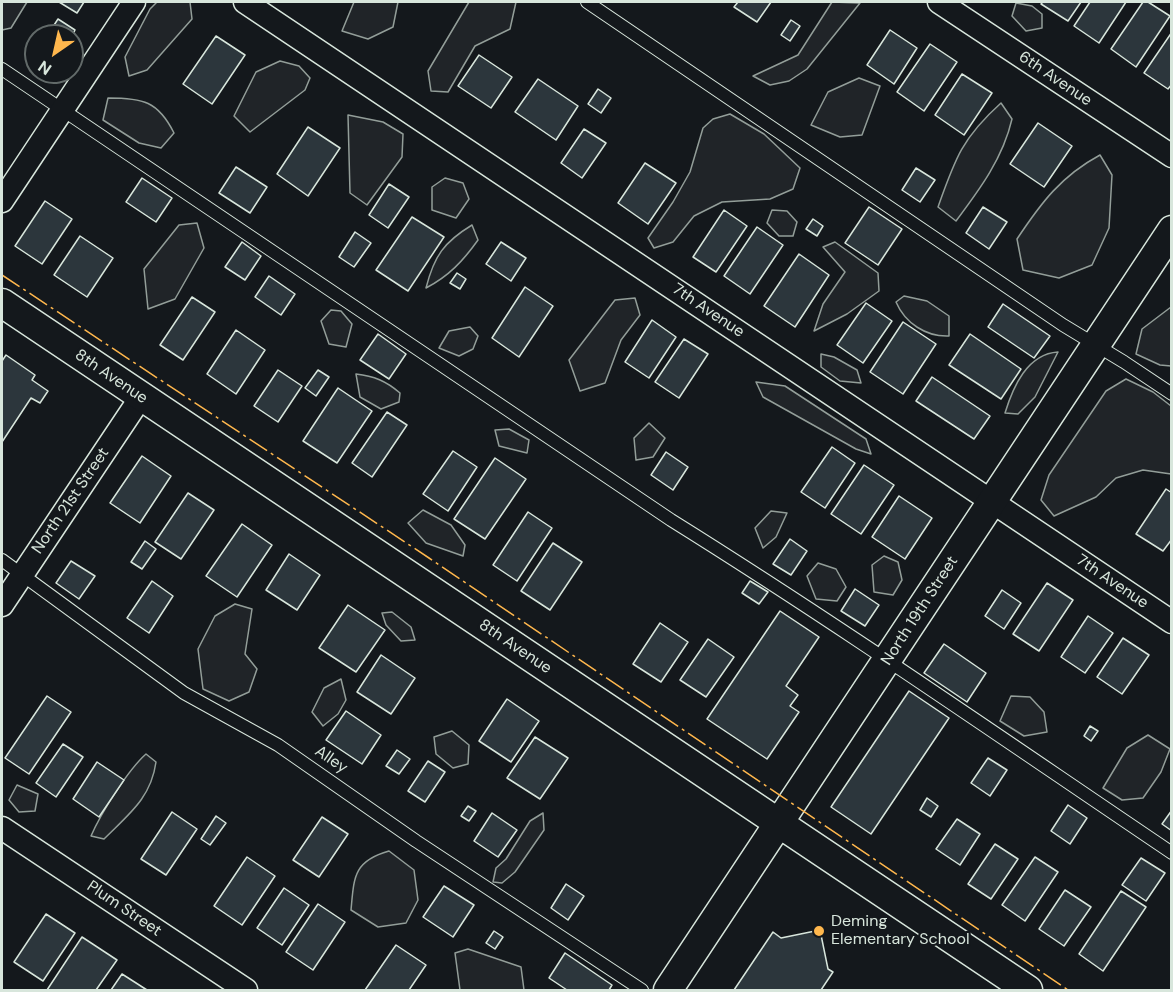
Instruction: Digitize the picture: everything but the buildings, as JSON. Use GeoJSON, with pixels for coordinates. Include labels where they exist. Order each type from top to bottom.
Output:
{"type":"FeatureCollection","features":[{"type":"Feature","properties":{"kind":"street"},"geometry":{"type":"LineString","coordinates":[[2,201],[134,2]]}},
{"type":"Feature","properties":{"kind":"street","name":"7th Avenue"},"geometry":{"type":"LineString","coordinates":[[245,2],[1172,622]]}},
{"type":"Feature","properties":{"kind":"street","name":"6th Avenue"},"geometry":{"type":"LineString","coordinates":[[939,2],[1172,156]]}},
{"type":"Feature","properties":{"kind":"street","name":"North 19th Street"},"geometry":{"type":"LineString","coordinates":[[668,990],[1172,230]]}},
{"type":"Feature","properties":{"kind":"street","name":"8th Avenue"},"geometry":{"type":"LineString","coordinates":[[2,303],[1028,990]]}},
{"type":"Feature","properties":{"kind":"street","name":"North 21st Street"},"geometry":{"type":"LineString","coordinates":[[2,605],[141,397]]}},
{"type":"Feature","properties":{"kind":"street","name":"Plum Street"},"geometry":{"type":"LineString","coordinates":[[2,828],[246,990]]}},
{"type":"Feature","properties":{"kind":"lane"},"geometry":{"type":"LineString","coordinates":[[587,2],[1063,325],[1172,394]]}},
{"type":"Feature","properties":{"kind":"lane"},"geometry":{"type":"LineString","coordinates":[[2,69],[61,111],[671,520],[779,587],[1172,853]]}},
{"type":"Feature","properties":{"kind":"lane","name":"Alley"},"geometry":{"type":"LineString","coordinates":[[2,560],[184,693],[278,745],[416,841],[642,990]]}},
{"type":"Feature","properties":{"kind":"shaded area"},"geometry":{"type":"Polygon","coordinates":[[[2,2],[27,2],[11,28],[2,30],[2,2]]]}},
{"type":"Feature","properties":{"kind":"shaded area"},"geometry":{"type":"Polygon","coordinates":[[[157,2],[190,2],[192,19],[147,70],[129,76],[125,57],[150,9],[157,2]]]}},
{"type":"Feature","properties":{"kind":"shaded area"},"geometry":{"type":"Polygon","coordinates":[[[354,2],[398,2],[393,27],[368,39],[342,31],[354,2]]]}},
{"type":"Feature","properties":{"kind":"shaded area"},"geometry":{"type":"Polygon","coordinates":[[[469,2],[516,2],[510,29],[475,46],[448,92],[431,91],[428,71],[469,2]]]}},
{"type":"Feature","properties":{"kind":"shaded area"},"geometry":{"type":"Polygon","coordinates":[[[832,2],[860,3],[807,69],[789,81],[770,85],[753,76],[798,55],[832,2]]]}},
{"type":"Feature","properties":{"kind":"shaded area"},"geometry":{"type":"Polygon","coordinates":[[[1016,3],[1032,6],[1042,14],[1042,28],[1026,31],[1012,16],[1016,3]]]}},
{"type":"Feature","properties":{"kind":"shaded area"},"geometry":{"type":"Polygon","coordinates":[[[280,61],[299,66],[310,78],[305,90],[250,132],[234,116],[256,72],[280,61]]]}},
{"type":"Feature","properties":{"kind":"shaded area"},"geometry":{"type":"Polygon","coordinates":[[[859,78],[880,86],[862,135],[840,137],[811,125],[828,92],[859,78]]]}},
{"type":"Feature","properties":{"kind":"shaded area"},"geometry":{"type":"Polygon","coordinates":[[[108,98],[131,99],[148,104],[162,114],[174,133],[161,148],[139,143],[103,120],[108,98]]]}},
{"type":"Feature","properties":{"kind":"shaded area"},"geometry":{"type":"Polygon","coordinates":[[[1001,103],[1012,119],[1003,147],[982,185],[956,221],[938,207],[950,175],[968,139],[1001,103]]]}},
{"type":"Feature","properties":{"kind":"shaded area"},"geometry":{"type":"Polygon","coordinates":[[[730,114],[764,134],[800,168],[793,189],[770,199],[722,202],[694,216],[673,242],[654,248],[648,238],[690,172],[703,128],[713,119],[730,114]]]}},
{"type":"Feature","properties":{"kind":"shaded area"},"geometry":{"type":"Polygon","coordinates":[[[348,115],[383,122],[403,134],[402,157],[367,205],[350,193],[348,115]]]}},
{"type":"Feature","properties":{"kind":"shaded area"},"geometry":{"type":"Polygon","coordinates":[[[1100,155],[1112,175],[1109,228],[1092,265],[1059,278],[1023,270],[1017,239],[1053,191],[1074,172],[1100,155]]]}},
{"type":"Feature","properties":{"kind":"shaded area"},"geometry":{"type":"Polygon","coordinates":[[[445,178],[463,183],[469,199],[456,218],[432,210],[432,187],[445,178]]]}},
{"type":"Feature","properties":{"kind":"shaded area"},"geometry":{"type":"Polygon","coordinates":[[[772,210],[787,211],[797,222],[793,236],[779,236],[767,223],[772,210]]]}},
{"type":"Feature","properties":{"kind":"shaded area"},"geometry":{"type":"Polygon","coordinates":[[[197,223],[204,248],[175,299],[148,309],[144,269],[179,225],[197,223]]]}},
{"type":"Feature","properties":{"kind":"shaded area"},"geometry":{"type":"Polygon","coordinates":[[[472,225],[478,240],[455,267],[426,288],[437,258],[447,244],[472,225]]]}},
{"type":"Feature","properties":{"kind":"shaded area"},"geometry":{"type":"Polygon","coordinates":[[[835,242],[878,273],[879,291],[847,314],[814,331],[823,304],[845,272],[823,247],[835,242]]]}},
{"type":"Feature","properties":{"kind":"shaded area"},"geometry":{"type":"Polygon","coordinates":[[[904,296],[927,301],[949,316],[949,336],[932,334],[911,322],[896,302],[904,296]]]}},
{"type":"Feature","properties":{"kind":"shaded area"},"geometry":{"type":"Polygon","coordinates":[[[635,298],[640,315],[621,340],[605,383],[580,391],[569,360],[615,300],[635,298]]]}},
{"type":"Feature","properties":{"kind":"shaded area"},"geometry":{"type":"Polygon","coordinates":[[[1171,307],[1171,366],[1160,365],[1136,354],[1142,329],[1171,307]]]}},
{"type":"Feature","properties":{"kind":"shaded area"},"geometry":{"type":"Polygon","coordinates":[[[331,310],[341,311],[352,324],[346,347],[329,344],[321,321],[331,310]]]}},
{"type":"Feature","properties":{"kind":"shaded area"},"geometry":{"type":"Polygon","coordinates":[[[470,327],[478,336],[473,349],[459,356],[439,348],[449,331],[470,327]]]}},
{"type":"Feature","properties":{"kind":"shaded area"},"geometry":{"type":"Polygon","coordinates":[[[1058,352],[1035,397],[1018,414],[1005,413],[1017,383],[1030,365],[1047,354],[1058,352]]]}},
{"type":"Feature","properties":{"kind":"shaded area"},"geometry":{"type":"Polygon","coordinates":[[[821,354],[834,357],[857,370],[861,383],[840,381],[821,367],[821,354]]]}},
{"type":"Feature","properties":{"kind":"shaded area"},"geometry":{"type":"Polygon","coordinates":[[[356,374],[390,385],[400,393],[399,402],[381,409],[360,397],[356,374]]]}},
{"type":"Feature","properties":{"kind":"shaded area"},"geometry":{"type":"Polygon","coordinates":[[[1126,379],[1153,392],[1171,406],[1171,474],[1143,470],[1116,478],[1096,497],[1054,516],[1041,500],[1049,475],[1106,391],[1126,379]]]}},
{"type":"Feature","properties":{"kind":"shaded area"},"geometry":{"type":"Polygon","coordinates":[[[756,382],[785,386],[866,439],[871,454],[856,449],[763,397],[756,382]]]}},
{"type":"Feature","properties":{"kind":"shaded area"},"geometry":{"type":"Polygon","coordinates":[[[649,423],[665,438],[653,457],[636,460],[634,438],[649,423]]]}},
{"type":"Feature","properties":{"kind":"shaded area"},"geometry":{"type":"Polygon","coordinates":[[[509,429],[529,440],[527,453],[499,446],[495,430],[509,429]]]}},
{"type":"Feature","properties":{"kind":"shaded area"},"geometry":{"type":"Polygon","coordinates":[[[423,510],[451,525],[465,545],[463,556],[426,543],[408,523],[423,510]]]}},
{"type":"Feature","properties":{"kind":"shaded area"},"geometry":{"type":"Polygon","coordinates":[[[771,511],[787,513],[776,537],[763,548],[755,528],[771,511]]]}},
{"type":"Feature","properties":{"kind":"shaded area"},"geometry":{"type":"Polygon","coordinates":[[[884,556],[898,562],[902,580],[893,595],[874,592],[872,565],[884,556]]]}},
{"type":"Feature","properties":{"kind":"shaded area"},"geometry":{"type":"Polygon","coordinates":[[[818,563],[836,569],[846,587],[837,601],[816,599],[807,576],[818,563]]]}},
{"type":"Feature","properties":{"kind":"shaded area"},"geometry":{"type":"Polygon","coordinates":[[[235,604],[252,609],[245,654],[257,669],[249,692],[229,701],[203,689],[198,649],[215,616],[235,604]]]}},
{"type":"Feature","properties":{"kind":"shaded area"},"geometry":{"type":"Polygon","coordinates":[[[392,612],[411,627],[415,640],[401,641],[386,625],[382,613],[392,612]]]}},
{"type":"Feature","properties":{"kind":"shaded area"},"geometry":{"type":"Polygon","coordinates":[[[341,679],[346,700],[338,714],[323,726],[312,712],[324,688],[341,679]]]}},
{"type":"Feature","properties":{"kind":"shaded area"},"geometry":{"type":"Polygon","coordinates":[[[1011,696],[1030,697],[1044,712],[1047,732],[1024,736],[1000,721],[1011,696]]]}},
{"type":"Feature","properties":{"kind":"shaded area"},"geometry":{"type":"Polygon","coordinates":[[[452,731],[469,745],[468,764],[453,768],[436,754],[434,737],[452,731]]]}},
{"type":"Feature","properties":{"kind":"shaded area"},"geometry":{"type":"Polygon","coordinates":[[[1148,735],[1170,749],[1161,772],[1143,798],[1122,800],[1103,788],[1127,748],[1148,735]]]}},
{"type":"Feature","properties":{"kind":"shaded area"},"geometry":{"type":"Polygon","coordinates":[[[146,754],[156,762],[149,786],[138,805],[104,839],[91,836],[116,792],[131,770],[146,754]]]}},
{"type":"Feature","properties":{"kind":"shaded area"},"geometry":{"type":"Polygon","coordinates":[[[17,785],[38,794],[35,811],[19,812],[9,800],[17,785]]]}},
{"type":"Feature","properties":{"kind":"shaded area"},"geometry":{"type":"Polygon","coordinates":[[[543,813],[544,830],[515,872],[502,883],[493,882],[496,868],[506,859],[530,821],[543,813]]]}},
{"type":"Feature","properties":{"kind":"shaded area"},"geometry":{"type":"Polygon","coordinates":[[[389,851],[414,870],[418,900],[406,923],[378,927],[351,910],[353,889],[362,866],[377,855],[389,851]]]}},
{"type":"Feature","properties":{"kind":"shaded area"},"geometry":{"type":"Polygon","coordinates":[[[468,949],[521,967],[524,990],[460,990],[455,953],[468,949]]]}},
{"type":"Feature","properties":{"kind":"power"},"geometry":{"type":"LineString","coordinates":[[2,275],[429,558],[1068,990]]}},
{"type":"Feature","properties":{"kind":"place","name":"Deming Elementary School"},"geometry":{"type":"Point","coordinates":[819,931]}}]}
